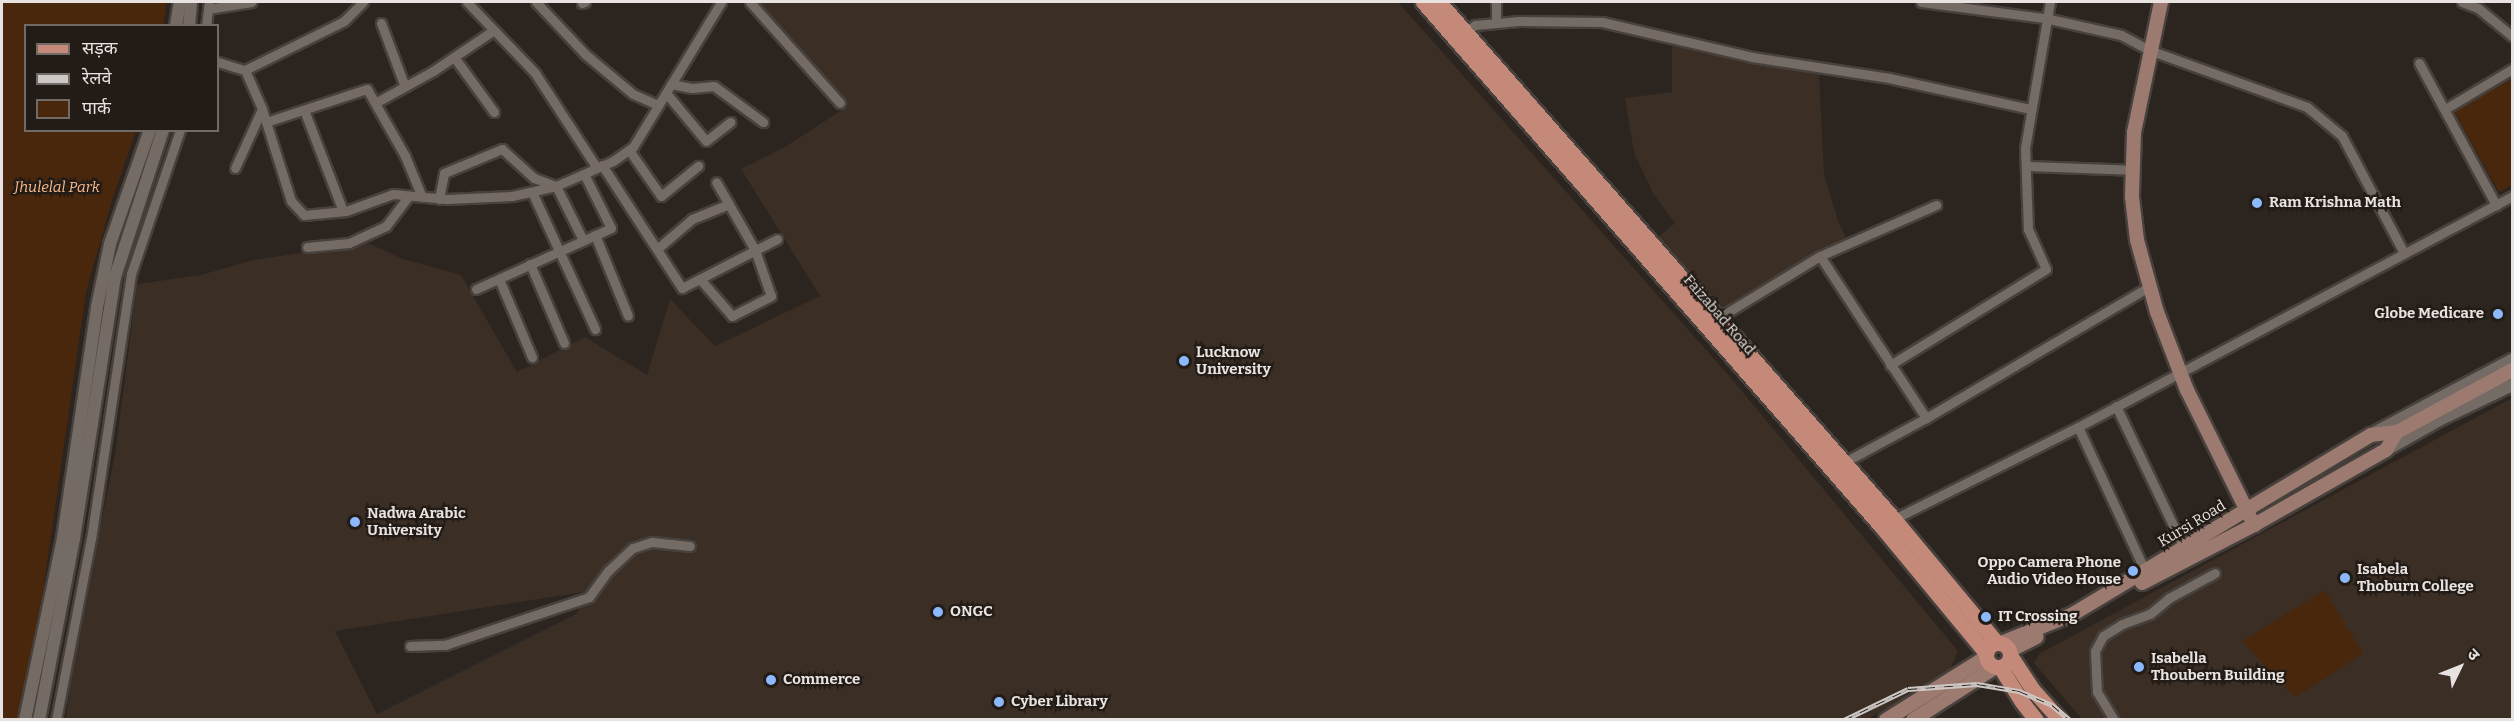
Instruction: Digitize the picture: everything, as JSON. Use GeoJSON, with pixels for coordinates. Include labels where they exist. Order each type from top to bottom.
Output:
{"type":"FeatureCollection","features":[{"type":"Feature","properties":{"kind":"main road","name":"Faizabad Road"},"geometry":{"type":"LineString","coordinates":[[1423,2],[1460,35],[1887,522],[1998,654],[2060,720]]}},
{"type":"Feature","properties":{"kind":"main road","name":"Faizabad Road"},"geometry":{"type":"LineString","coordinates":[[1439,2],[1460,35]]}},
{"type":"Feature","properties":{"kind":"main road"},"geometry":{"type":"LineString","coordinates":[[2160,2],[2134,132],[2132,197],[2137,240],[2150,286],[2180,372],[2254,525]]}},
{"type":"Feature","properties":{"kind":"main road","name":"Kursi Road"},"geometry":{"type":"LineString","coordinates":[[1998,654],[2073,614],[2371,435],[2397,432],[2512,370]]}},
{"type":"Feature","properties":{"kind":"main road","name":"Kursi Road"},"geometry":{"type":"LineString","coordinates":[[1998,654],[2254,525],[2386,450],[2397,432]]}},
{"type":"Feature","properties":{"kind":"main road","name":"Faizabad Road"},"geometry":{"type":"LineString","coordinates":[[1998,654],[2022,702],[2036,720]]}},
{"type":"Feature","properties":{"kind":"main road"},"geometry":{"type":"LineString","coordinates":[[1886,720],[1998,654]]}},
{"type":"Feature","properties":{"kind":"main road"},"geometry":{"type":"LineString","coordinates":[[1913,720],[1998,654]]}},
{"type":"Feature","properties":{"kind":"street"},"geometry":{"type":"LineString","coordinates":[[176,24],[180,2]]}},
{"type":"Feature","properties":{"kind":"street"},"geometry":{"type":"LineString","coordinates":[[189,24],[192,2]]}},
{"type":"Feature","properties":{"kind":"street"},"geometry":{"type":"LineString","coordinates":[[206,24],[208,5],[251,2]]}},
{"type":"Feature","properties":{"kind":"street"},"geometry":{"type":"LineString","coordinates":[[219,62],[245,70],[344,21],[363,2]]}},
{"type":"Feature","properties":{"kind":"street"},"geometry":{"type":"LineString","coordinates":[[467,2],[535,74],[682,288],[777,239]]}},
{"type":"Feature","properties":{"kind":"street"},"geometry":{"type":"LineString","coordinates":[[539,2],[585,54],[633,94],[658,105]]}},
{"type":"Feature","properties":{"kind":"street"},"geometry":{"type":"LineString","coordinates":[[245,70],[262,109],[291,201],[304,215],[343,211],[393,195],[439,199],[512,196],[556,186],[629,150],[721,2]]}},
{"type":"Feature","properties":{"kind":"street"},"geometry":{"type":"LineString","coordinates":[[750,2],[840,103]]}},
{"type":"Feature","properties":{"kind":"street"},"geometry":{"type":"LineString","coordinates":[[1496,2],[1496,23]]}},
{"type":"Feature","properties":{"kind":"street"},"geometry":{"type":"LineString","coordinates":[[1921,2],[2045,18],[2121,36],[2149,50],[2307,107],[2342,136],[2404,253]]}},
{"type":"Feature","properties":{"kind":"street"},"geometry":{"type":"LineString","coordinates":[[1890,365],[2046,269],[2028,229],[2025,148],[2049,2]]}},
{"type":"Feature","properties":{"kind":"street"},"geometry":{"type":"LineString","coordinates":[[2462,2],[2478,8],[2512,36]]}},
{"type":"Feature","properties":{"kind":"street"},"geometry":{"type":"LineString","coordinates":[[1460,35],[1475,25],[1496,23],[1602,22],[1752,57],[1889,78],[2030,109]]}},
{"type":"Feature","properties":{"kind":"street"},"geometry":{"type":"LineString","coordinates":[[381,23],[405,87]]}},
{"type":"Feature","properties":{"kind":"street"},"geometry":{"type":"LineString","coordinates":[[375,103],[454,57],[494,30]]}},
{"type":"Feature","properties":{"kind":"street"},"geometry":{"type":"LineString","coordinates":[[454,57],[494,112]]}},
{"type":"Feature","properties":{"kind":"street"},"geometry":{"type":"LineString","coordinates":[[2420,63],[2496,205]]}},
{"type":"Feature","properties":{"kind":"street"},"geometry":{"type":"LineString","coordinates":[[2445,109],[2512,69]]}},
{"type":"Feature","properties":{"kind":"street"},"geometry":{"type":"LineString","coordinates":[[669,88],[714,86],[763,122]]}},
{"type":"Feature","properties":{"kind":"street"},"geometry":{"type":"LineString","coordinates":[[669,88],[706,141],[730,122]]}},
{"type":"Feature","properties":{"kind":"street"},"geometry":{"type":"LineString","coordinates":[[266,122],[367,89],[405,156],[422,197]]}},
{"type":"Feature","properties":{"kind":"street"},"geometry":{"type":"LineString","coordinates":[[235,168],[262,109]]}},
{"type":"Feature","properties":{"kind":"street"},"geometry":{"type":"LineString","coordinates":[[304,110],[343,211]]}},
{"type":"Feature","properties":{"kind":"street"},"geometry":{"type":"LineString","coordinates":[[25,720],[63,538],[97,307],[108,255],[149,132]]}},
{"type":"Feature","properties":{"kind":"street"},"geometry":{"type":"LineString","coordinates":[[39,720],[74,538],[115,277],[162,132]]}},
{"type":"Feature","properties":{"kind":"street"},"geometry":{"type":"LineString","coordinates":[[56,720],[91,539],[131,274],[179,132]]}},
{"type":"Feature","properties":{"kind":"street"},"geometry":{"type":"LineString","coordinates":[[439,199],[444,173],[502,149],[534,178],[556,186],[583,240]]}},
{"type":"Feature","properties":{"kind":"street"},"geometry":{"type":"LineString","coordinates":[[629,150],[661,196],[698,166]]}},
{"type":"Feature","properties":{"kind":"street"},"geometry":{"type":"LineString","coordinates":[[2026,166],[2133,170]]}},
{"type":"Feature","properties":{"kind":"street"},"geometry":{"type":"LineString","coordinates":[[477,289],[611,228],[584,174]]}},
{"type":"Feature","properties":{"kind":"street"},"geometry":{"type":"LineString","coordinates":[[700,279],[732,316],[771,296],[755,250],[716,182]]}},
{"type":"Feature","properties":{"kind":"street"},"geometry":{"type":"LineString","coordinates":[[532,192],[595,329]]}},
{"type":"Feature","properties":{"kind":"street"},"geometry":{"type":"LineString","coordinates":[[307,247],[349,243],[386,226],[409,196]]}},
{"type":"Feature","properties":{"kind":"street"},"geometry":{"type":"LineString","coordinates":[[1887,522],[2078,427],[2512,196]]}},
{"type":"Feature","properties":{"kind":"street"},"geometry":{"type":"LineString","coordinates":[[657,249],[692,219],[729,204]]}},
{"type":"Feature","properties":{"kind":"street"},"geometry":{"type":"LineString","coordinates":[[1712,323],[1820,256],[1936,205]]}},
{"type":"Feature","properties":{"kind":"street"},"geometry":{"type":"LineString","coordinates":[[595,235],[628,316]]}},
{"type":"Feature","properties":{"kind":"street"},"geometry":{"type":"LineString","coordinates":[[1820,256],[1926,418]]}},
{"type":"Feature","properties":{"kind":"street"},"geometry":{"type":"LineString","coordinates":[[530,264],[564,343]]}},
{"type":"Feature","properties":{"kind":"street"},"geometry":{"type":"LineString","coordinates":[[499,279],[532,357]]}},
{"type":"Feature","properties":{"kind":"street"},"geometry":{"type":"LineString","coordinates":[[1837,466],[1926,418],[2150,286]]}},
{"type":"Feature","properties":{"kind":"street"},"geometry":{"type":"LineString","coordinates":[[2371,435],[2512,360]]}},
{"type":"Feature","properties":{"kind":"street"},"geometry":{"type":"LineString","coordinates":[[2386,450],[2439,420],[2512,385]]}},
{"type":"Feature","properties":{"kind":"street"},"geometry":{"type":"LineString","coordinates":[[2116,406],[2184,548]]}},
{"type":"Feature","properties":{"kind":"street"},"geometry":{"type":"LineString","coordinates":[[2078,427],[2145,571]]}},
{"type":"Feature","properties":{"kind":"street"},"geometry":{"type":"LineString","coordinates":[[410,646],[445,645],[589,597],[608,571],[633,548],[652,542],[690,546]]}},
{"type":"Feature","properties":{"kind":"street"},"geometry":{"type":"LineString","coordinates":[[2114,720],[2097,692],[2095,651],[2103,636],[2122,624],[2150,614],[2169,598],[2195,586],[2215,573]]}},
{"type":"Feature","properties":{"kind":"shaded area","name":"Lucknow University"},"geometry":{"type":"Polygon","coordinates":[[[756,2],[1398,2],[1731,378],[1958,651],[1950,670],[1866,720],[66,720],[71,673],[115,454],[137,284],[201,275],[253,260],[368,243],[403,259],[461,275],[517,372],[585,337],[647,375],[670,299],[715,346],[820,296],[741,169],[785,147],[848,106],[756,2]],[[590,591],[335,631],[377,714],[576,614],[590,591]]]}},
{"type":"Feature","properties":{"kind":"shaded area"},"geometry":{"type":"Polygon","coordinates":[[[1672,46],[1819,73],[1824,174],[1838,221],[1846,237],[1720,312],[1658,237],[1675,223],[1654,195],[1634,153],[1625,98],[1672,92],[1672,46]]]}},
{"type":"Feature","properties":{"kind":"shaded area","name":"Isabela Thoburn College"},"geometry":{"type":"Polygon","coordinates":[[[2512,398],[2512,719],[2082,719],[2034,663],[2039,654],[2512,398]]]}},
{"type":"Feature","properties":{"kind":"green space","name":"Jhulelal Park"},"geometry":{"type":"Polygon","coordinates":[[[2,2],[167,2],[163,24],[24,24],[24,132],[136,132],[113,197],[86,292],[44,585],[18,720],[2,719],[2,2]]]}},
{"type":"Feature","properties":{"kind":"green space"},"geometry":{"type":"Polygon","coordinates":[[[2512,79],[2512,185],[2499,192],[2454,111],[2512,79]]]}},
{"type":"Feature","properties":{"kind":"green space"},"geometry":{"type":"Polygon","coordinates":[[[2325,590],[2363,654],[2295,697],[2242,641],[2325,590]]]}},
{"type":"Feature","properties":{"kind":"railway"},"geometry":{"type":"LineString","coordinates":[[1844,720],[1908,689],[1977,684],[2019,691],[2052,705],[2070,720]]}},
{"type":"Feature","properties":{"kind":"place","name":"Ram Krishna Math"},"geometry":{"type":"Point","coordinates":[2257,203]}},
{"type":"Feature","properties":{"kind":"place","name":"Globe Medicare"},"geometry":{"type":"Point","coordinates":[2498,314]}},
{"type":"Feature","properties":{"kind":"place","name":"Lucknow University"},"geometry":{"type":"Point","coordinates":[1184,361]}},
{"type":"Feature","properties":{"kind":"place","name":"Nadwa Arabic University"},"geometry":{"type":"Point","coordinates":[355,522]}},
{"type":"Feature","properties":{"kind":"place","name":"Oppo Camera Phone Audio Video House"},"geometry":{"type":"Point","coordinates":[2133,571]}},
{"type":"Feature","properties":{"kind":"place","name":"Isabela Thoburn College"},"geometry":{"type":"Point","coordinates":[2345,578]}},
{"type":"Feature","properties":{"kind":"place","name":"ONGC"},"geometry":{"type":"Point","coordinates":[938,612]}},
{"type":"Feature","properties":{"kind":"place","name":"IT Crossing"},"geometry":{"type":"Point","coordinates":[1986,617]}},
{"type":"Feature","properties":{"kind":"place","name":"Isabella Thoubern Building"},"geometry":{"type":"Point","coordinates":[2139,667]}},
{"type":"Feature","properties":{"kind":"place","name":"Commerce"},"geometry":{"type":"Point","coordinates":[771,680]}},
{"type":"Feature","properties":{"kind":"place","name":"Cyber Library"},"geometry":{"type":"Point","coordinates":[999,702]}}]}
